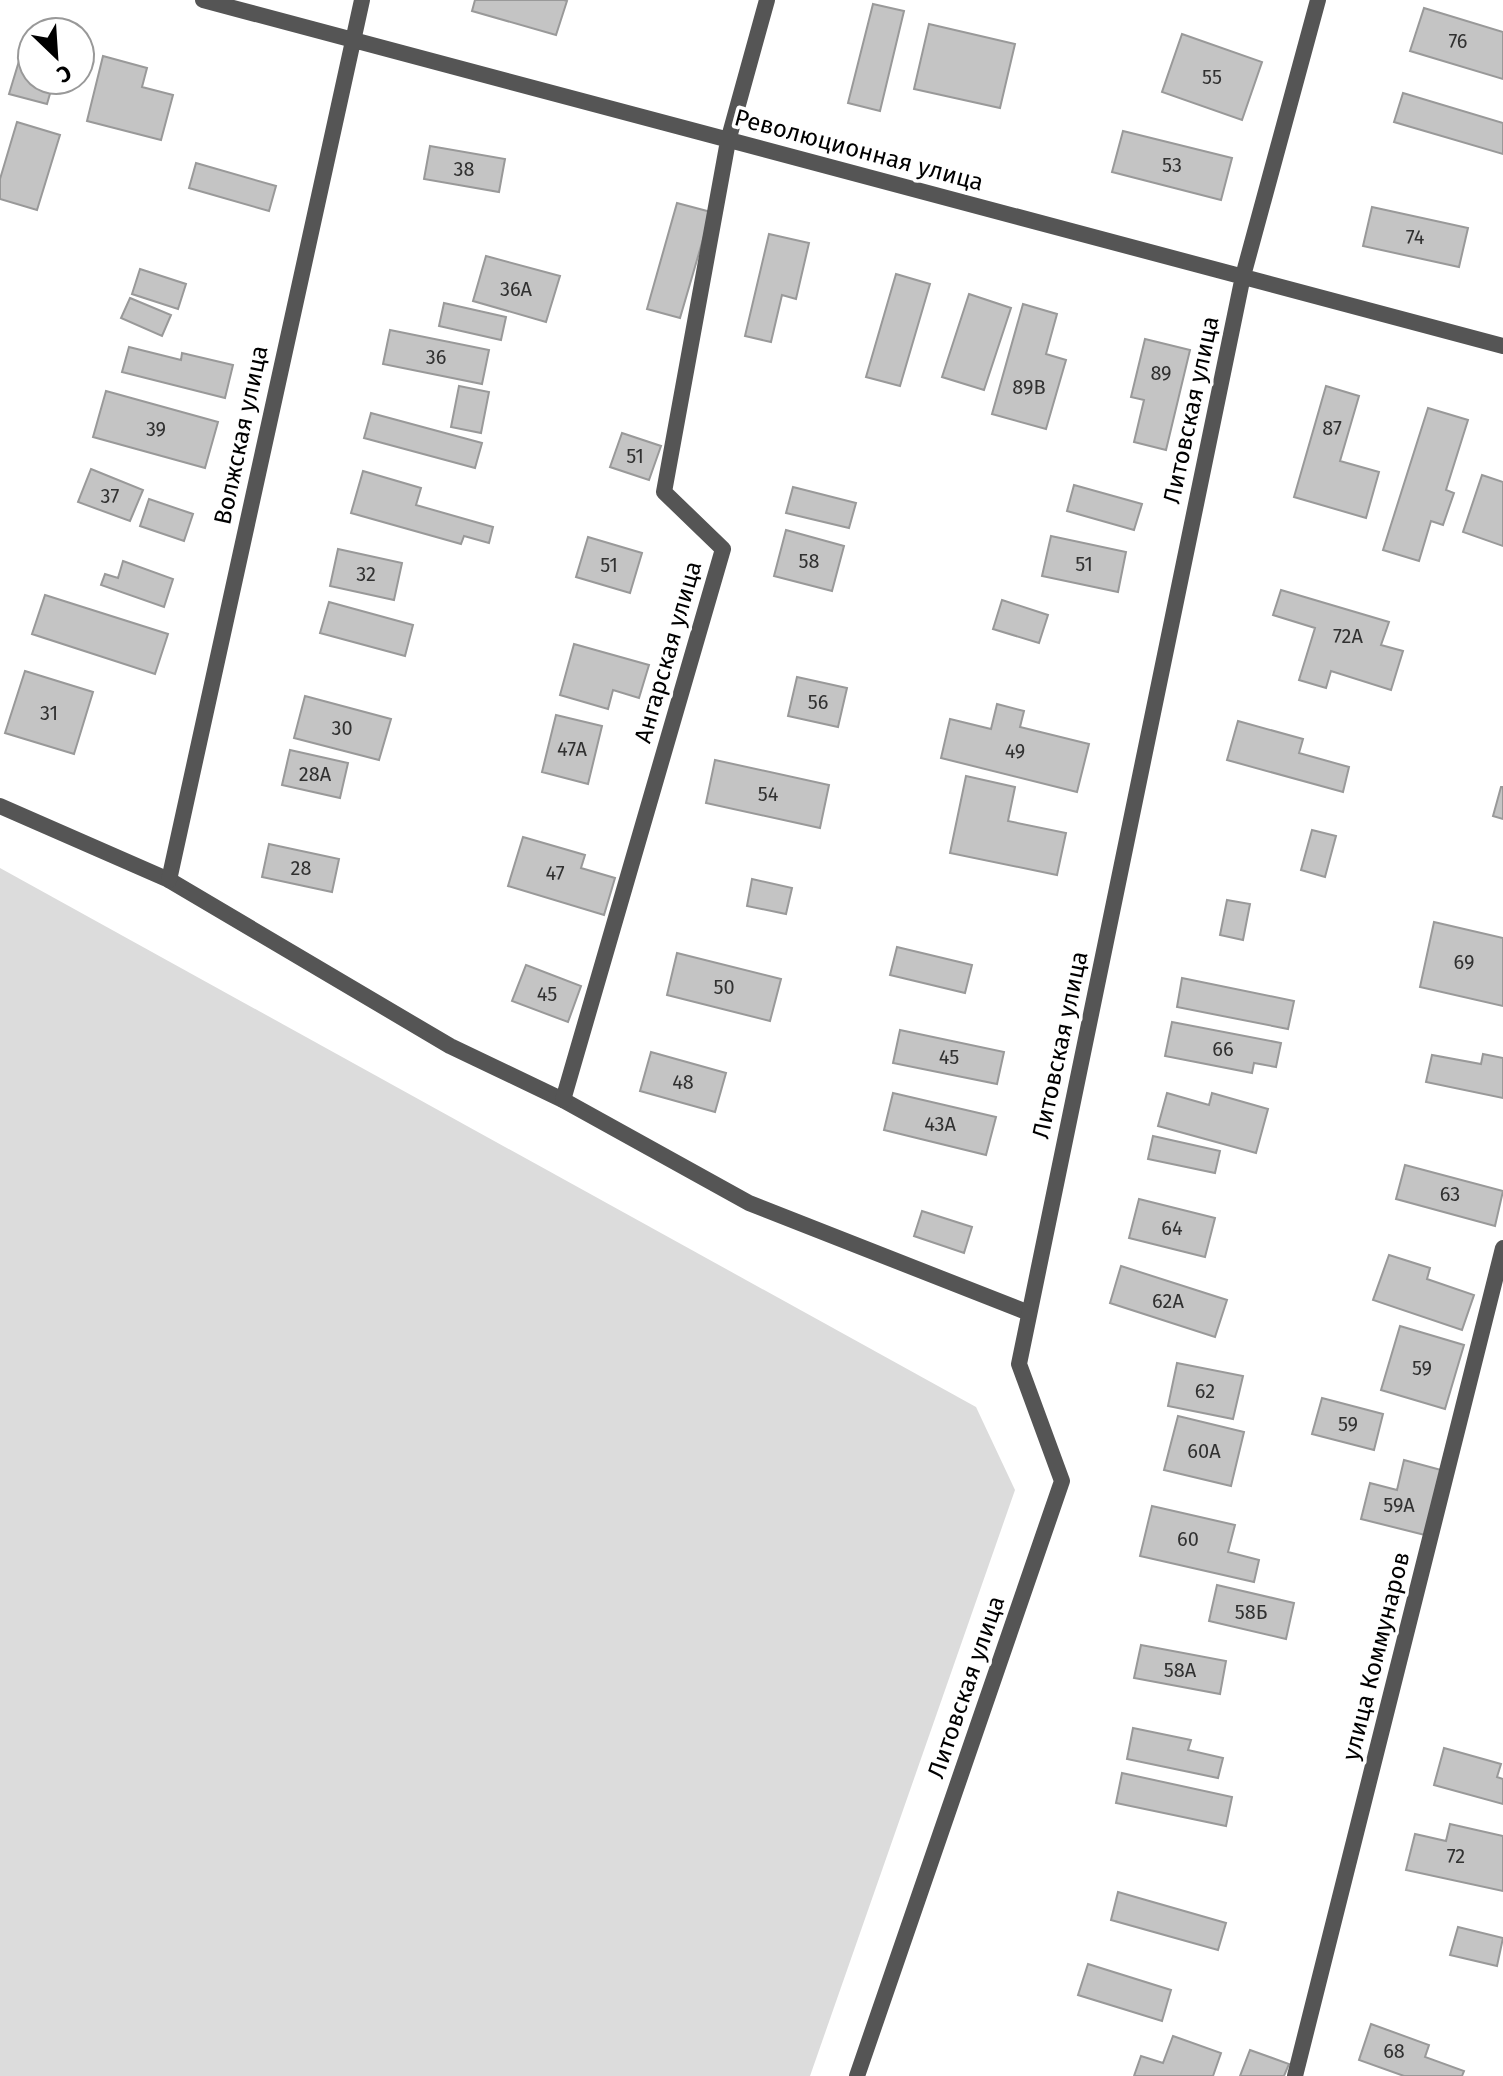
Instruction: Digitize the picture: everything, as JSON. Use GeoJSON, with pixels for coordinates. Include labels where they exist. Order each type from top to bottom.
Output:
{"type":"FeatureCollection","features":[{"type":"Feature","properties":{"kind":"street","name":"Революционная улица"},"geometry":{"type":"LineString","coordinates":[[203,0],[1503,346]]}},
{"type":"Feature","properties":{"kind":"street","name":"Волжская улица"},"geometry":{"type":"LineString","coordinates":[[169,880],[362,0]]}},
{"type":"Feature","properties":{"kind":"street","name":"Ангарская улица"},"geometry":{"type":"LineString","coordinates":[[563,1100],[723,549],[664,492],[728,141],[767,0]]}},
{"type":"Feature","properties":{"kind":"street","name":"Литовская улица"},"geometry":{"type":"LineString","coordinates":[[857,2076],[1062,1481],[1019,1364],[1243,276],[1318,0]]}},
{"type":"Feature","properties":{"kind":"street"},"geometry":{"type":"LineString","coordinates":[[0,806],[169,880],[450,1046],[563,1100],[749,1203],[1029,1313]]}},
{"type":"Feature","properties":{"kind":"street","name":"улица Коммунаров"},"geometry":{"type":"LineString","coordinates":[[1295,2076],[1503,1248]]}},
{"type":"Feature","properties":{"kind":"shaded area"},"geometry":{"type":"Polygon","coordinates":[[[0,868],[976,1407],[1015,1490],[810,2076],[0,2076],[0,868]]]}},
{"type":"Feature","properties":{"kind":"building"},"geometry":{"type":"Polygon","coordinates":[[[475,0],[567,1],[556,35],[472,11],[475,0]]]}},
{"type":"Feature","properties":{"kind":"building"},"geometry":{"type":"Polygon","coordinates":[[[873,4],[904,11],[880,111],[848,103],[873,4]]]}},
{"type":"Feature","properties":{"kind":"building"},"geometry":{"type":"Polygon","coordinates":[[[1424,8],[1503,32],[1503,79],[1410,51],[1424,8]]]}},
{"type":"Feature","properties":{"kind":"building"},"geometry":{"type":"Polygon","coordinates":[[[929,24],[1015,44],[1000,108],[914,89],[929,24]]]}},
{"type":"Feature","properties":{"kind":"building"},"geometry":{"type":"Polygon","coordinates":[[[1182,34],[1262,62],[1242,120],[1162,92],[1182,34]]]}},
{"type":"Feature","properties":{"kind":"building"},"geometry":{"type":"Polygon","coordinates":[[[103,56],[147,68],[142,87],[173,95],[161,140],[87,121],[93,96],[96,96],[103,56]]]}},
{"type":"Feature","properties":{"kind":"building"},"geometry":{"type":"Polygon","coordinates":[[[16,71],[16,96],[9,94],[16,71]]]}},
{"type":"Feature","properties":{"kind":"building"},"geometry":{"type":"Polygon","coordinates":[[[1403,93],[1503,123],[1503,154],[1394,122],[1403,93]]]}},
{"type":"Feature","properties":{"kind":"building"},"geometry":{"type":"Polygon","coordinates":[[[17,96],[49,96],[47,104],[17,96]]]}},
{"type":"Feature","properties":{"kind":"building"},"geometry":{"type":"Polygon","coordinates":[[[17,122],[60,135],[37,210],[0,199],[0,179],[17,122]]]}},
{"type":"Feature","properties":{"kind":"building"},"geometry":{"type":"Polygon","coordinates":[[[1123,131],[1232,158],[1221,200],[1112,172],[1123,131]]]}},
{"type":"Feature","properties":{"kind":"building"},"geometry":{"type":"Polygon","coordinates":[[[430,146],[505,159],[499,192],[424,179],[430,146]]]}},
{"type":"Feature","properties":{"kind":"building"},"geometry":{"type":"Polygon","coordinates":[[[196,163],[276,186],[269,211],[189,188],[196,163]]]}},
{"type":"Feature","properties":{"kind":"building"},"geometry":{"type":"Polygon","coordinates":[[[677,203],[711,212],[680,318],[647,309],[677,203]]]}},
{"type":"Feature","properties":{"kind":"building"},"geometry":{"type":"Polygon","coordinates":[[[1372,207],[1468,228],[1459,267],[1363,246],[1372,207]]]}},
{"type":"Feature","properties":{"kind":"building"},"geometry":{"type":"Polygon","coordinates":[[[769,234],[809,243],[796,299],[782,295],[771,342],[745,336],[769,234]]]}},
{"type":"Feature","properties":{"kind":"building"},"geometry":{"type":"Polygon","coordinates":[[[486,256],[560,276],[546,322],[473,301],[486,256]]]}},
{"type":"Feature","properties":{"kind":"building"},"geometry":{"type":"Polygon","coordinates":[[[140,269],[186,284],[178,309],[132,294],[140,269]]]}},
{"type":"Feature","properties":{"kind":"building"},"geometry":{"type":"Polygon","coordinates":[[[896,274],[930,284],[900,386],[866,377],[896,274]]]}},
{"type":"Feature","properties":{"kind":"building"},"geometry":{"type":"Polygon","coordinates":[[[969,294],[1011,308],[984,390],[942,377],[969,294]]]}},
{"type":"Feature","properties":{"kind":"building"},"geometry":{"type":"Polygon","coordinates":[[[130,298],[171,315],[162,336],[121,318],[130,298]]]}},
{"type":"Feature","properties":{"kind":"building"},"geometry":{"type":"Polygon","coordinates":[[[444,303],[506,317],[501,340],[439,326],[444,303]]]}},
{"type":"Feature","properties":{"kind":"building"},"geometry":{"type":"Polygon","coordinates":[[[1023,304],[1057,314],[1046,354],[1066,360],[1046,429],[992,414],[1023,304]]]}},
{"type":"Feature","properties":{"kind":"building"},"geometry":{"type":"Polygon","coordinates":[[[390,330],[489,350],[482,384],[383,364],[390,330]]]}},
{"type":"Feature","properties":{"kind":"building"},"geometry":{"type":"Polygon","coordinates":[[[1145,339],[1190,350],[1166,450],[1134,442],[1144,400],[1131,397],[1145,339]]]}},
{"type":"Feature","properties":{"kind":"building"},"geometry":{"type":"Polygon","coordinates":[[[129,347],[181,360],[182,353],[233,365],[225,398],[122,372],[129,347]]]}},
{"type":"Feature","properties":{"kind":"building"},"geometry":{"type":"Polygon","coordinates":[[[459,386],[489,392],[481,433],[451,427],[459,386]]]}},
{"type":"Feature","properties":{"kind":"building"},"geometry":{"type":"Polygon","coordinates":[[[1326,386],[1359,396],[1340,461],[1379,472],[1366,518],[1294,497],[1326,386]]]}},
{"type":"Feature","properties":{"kind":"building"},"geometry":{"type":"Polygon","coordinates":[[[106,391],[218,422],[205,468],[93,437],[106,391]]]}},
{"type":"Feature","properties":{"kind":"building"},"geometry":{"type":"Polygon","coordinates":[[[1428,408],[1468,420],[1446,490],[1454,493],[1443,525],[1431,521],[1419,561],[1383,550],[1428,408]]]}},
{"type":"Feature","properties":{"kind":"building"},"geometry":{"type":"Polygon","coordinates":[[[371,413],[482,443],[475,468],[364,438],[371,413]]]}},
{"type":"Feature","properties":{"kind":"building"},"geometry":{"type":"Polygon","coordinates":[[[622,433],[661,446],[649,480],[610,467],[622,433]]]}},
{"type":"Feature","properties":{"kind":"building"},"geometry":{"type":"Polygon","coordinates":[[[91,469],[143,490],[130,521],[78,502],[91,469]]]}},
{"type":"Feature","properties":{"kind":"building"},"geometry":{"type":"Polygon","coordinates":[[[363,471],[421,488],[416,505],[493,527],[489,543],[464,536],[461,544],[351,513],[363,471]]]}},
{"type":"Feature","properties":{"kind":"building"},"geometry":{"type":"Polygon","coordinates":[[[1482,475],[1503,482],[1503,546],[1463,532],[1482,475]]]}},
{"type":"Feature","properties":{"kind":"building"},"geometry":{"type":"Polygon","coordinates":[[[1074,485],[1142,504],[1134,530],[1067,511],[1074,485]]]}},
{"type":"Feature","properties":{"kind":"building"},"geometry":{"type":"Polygon","coordinates":[[[793,487],[856,503],[849,528],[786,513],[793,487]]]}},
{"type":"Feature","properties":{"kind":"building"},"geometry":{"type":"Polygon","coordinates":[[[149,499],[193,514],[184,541],[140,526],[149,499]]]}},
{"type":"Feature","properties":{"kind":"building"},"geometry":{"type":"Polygon","coordinates":[[[786,530],[844,546],[832,591],[774,576],[786,530]]]}},
{"type":"Feature","properties":{"kind":"building"},"geometry":{"type":"Polygon","coordinates":[[[1051,536],[1126,552],[1118,592],[1042,576],[1051,536]]]}},
{"type":"Feature","properties":{"kind":"building"},"geometry":{"type":"Polygon","coordinates":[[[588,537],[642,553],[630,593],[576,577],[588,537]]]}},
{"type":"Feature","properties":{"kind":"building"},"geometry":{"type":"Polygon","coordinates":[[[338,549],[402,563],[394,600],[330,586],[338,549]]]}},
{"type":"Feature","properties":{"kind":"building"},"geometry":{"type":"Polygon","coordinates":[[[123,561],[173,579],[164,607],[101,585],[105,574],[118,578],[123,561]]]}},
{"type":"Feature","properties":{"kind":"building"},"geometry":{"type":"Polygon","coordinates":[[[1281,590],[1389,622],[1381,645],[1403,651],[1391,690],[1331,671],[1326,688],[1299,680],[1315,628],[1273,615],[1281,590]]]}},
{"type":"Feature","properties":{"kind":"building"},"geometry":{"type":"Polygon","coordinates":[[[45,595],[168,634],[155,674],[32,634],[45,595]]]}},
{"type":"Feature","properties":{"kind":"building"},"geometry":{"type":"Polygon","coordinates":[[[1002,600],[1048,615],[1039,643],[993,629],[1002,600]]]}},
{"type":"Feature","properties":{"kind":"building"},"geometry":{"type":"Polygon","coordinates":[[[329,602],[413,625],[405,656],[320,633],[329,602]]]}},
{"type":"Feature","properties":{"kind":"building"},"geometry":{"type":"Polygon","coordinates":[[[574,644],[649,665],[639,698],[613,690],[608,709],[560,695],[574,644]]]}},
{"type":"Feature","properties":{"kind":"building"},"geometry":{"type":"Polygon","coordinates":[[[25,671],[93,692],[74,754],[5,733],[25,671]]]}},
{"type":"Feature","properties":{"kind":"building"},"geometry":{"type":"Polygon","coordinates":[[[797,677],[847,688],[838,727],[788,716],[797,677]]]}},
{"type":"Feature","properties":{"kind":"building"},"geometry":{"type":"Polygon","coordinates":[[[305,696],[391,719],[379,760],[294,738],[305,696]]]}},
{"type":"Feature","properties":{"kind":"building"},"geometry":{"type":"Polygon","coordinates":[[[997,704],[1024,711],[1020,727],[1089,744],[1077,792],[941,758],[950,719],[991,729],[997,704]]]}},
{"type":"Feature","properties":{"kind":"building"},"geometry":{"type":"Polygon","coordinates":[[[556,715],[602,726],[588,784],[542,772],[556,715]]]}},
{"type":"Feature","properties":{"kind":"building"},"geometry":{"type":"Polygon","coordinates":[[[1238,721],[1303,739],[1299,753],[1349,767],[1343,792],[1227,760],[1238,721]]]}},
{"type":"Feature","properties":{"kind":"building"},"geometry":{"type":"Polygon","coordinates":[[[290,750],[348,763],[340,798],[282,785],[290,750]]]}},
{"type":"Feature","properties":{"kind":"building"},"geometry":{"type":"Polygon","coordinates":[[[715,760],[829,785],[820,828],[706,803],[715,760]]]}},
{"type":"Feature","properties":{"kind":"building"},"geometry":{"type":"Polygon","coordinates":[[[966,776],[1015,787],[1008,821],[1066,833],[1057,875],[950,853],[966,776]]]}},
{"type":"Feature","properties":{"kind":"building"},"geometry":{"type":"Polygon","coordinates":[[[1503,787],[1503,819],[1493,816],[1503,787]]]}},
{"type":"Feature","properties":{"kind":"building"},"geometry":{"type":"Polygon","coordinates":[[[1312,830],[1336,836],[1325,877],[1301,870],[1312,830]]]}},
{"type":"Feature","properties":{"kind":"building"},"geometry":{"type":"Polygon","coordinates":[[[523,837],[585,855],[581,868],[615,878],[604,915],[508,886],[523,837]]]}},
{"type":"Feature","properties":{"kind":"building"},"geometry":{"type":"Polygon","coordinates":[[[269,844],[339,859],[332,892],[262,877],[269,844]]]}},
{"type":"Feature","properties":{"kind":"building"},"geometry":{"type":"Polygon","coordinates":[[[752,879],[792,888],[786,914],[747,906],[752,879]]]}},
{"type":"Feature","properties":{"kind":"building"},"geometry":{"type":"Polygon","coordinates":[[[1227,900],[1250,904],[1243,940],[1220,935],[1227,900]]]}},
{"type":"Feature","properties":{"kind":"building"},"geometry":{"type":"Polygon","coordinates":[[[1434,922],[1503,938],[1503,1006],[1420,987],[1434,922]]]}},
{"type":"Feature","properties":{"kind":"building"},"geometry":{"type":"Polygon","coordinates":[[[897,947],[972,965],[965,993],[890,975],[897,947]]]}},
{"type":"Feature","properties":{"kind":"building"},"geometry":{"type":"Polygon","coordinates":[[[677,953],[781,979],[770,1021],[667,995],[677,953]]]}},
{"type":"Feature","properties":{"kind":"building"},"geometry":{"type":"Polygon","coordinates":[[[526,965],[581,986],[568,1022],[512,1001],[526,965]]]}},
{"type":"Feature","properties":{"kind":"building"},"geometry":{"type":"Polygon","coordinates":[[[1182,978],[1294,1001],[1288,1029],[1177,1007],[1182,978]]]}},
{"type":"Feature","properties":{"kind":"building"},"geometry":{"type":"Polygon","coordinates":[[[1172,1022],[1281,1043],[1276,1067],[1254,1063],[1252,1073],[1165,1056],[1172,1022]]]}},
{"type":"Feature","properties":{"kind":"building"},"geometry":{"type":"Polygon","coordinates":[[[900,1030],[1004,1052],[997,1084],[893,1063],[900,1030]]]}},
{"type":"Feature","properties":{"kind":"building"},"geometry":{"type":"Polygon","coordinates":[[[651,1052],[726,1073],[715,1112],[640,1091],[651,1052]]]}},
{"type":"Feature","properties":{"kind":"building"},"geometry":{"type":"Polygon","coordinates":[[[1483,1054],[1503,1058],[1503,1098],[1426,1082],[1432,1055],[1481,1064],[1483,1054]]]}},
{"type":"Feature","properties":{"kind":"building"},"geometry":{"type":"Polygon","coordinates":[[[893,1093],[996,1117],[986,1155],[884,1130],[893,1093]]]}},
{"type":"Feature","properties":{"kind":"building"},"geometry":{"type":"Polygon","coordinates":[[[1167,1093],[1209,1105],[1212,1093],[1268,1109],[1256,1153],[1158,1126],[1167,1093]]]}},
{"type":"Feature","properties":{"kind":"building"},"geometry":{"type":"Polygon","coordinates":[[[1153,1136],[1220,1151],[1215,1173],[1148,1159],[1153,1136]]]}},
{"type":"Feature","properties":{"kind":"building"},"geometry":{"type":"Polygon","coordinates":[[[1405,1165],[1503,1191],[1495,1226],[1396,1199],[1405,1165]]]}},
{"type":"Feature","properties":{"kind":"building"},"geometry":{"type":"Polygon","coordinates":[[[1139,1199],[1215,1218],[1205,1257],[1129,1238],[1139,1199]]]}},
{"type":"Feature","properties":{"kind":"building"},"geometry":{"type":"Polygon","coordinates":[[[922,1211],[972,1227],[964,1253],[914,1236],[922,1211]]]}},
{"type":"Feature","properties":{"kind":"building"},"geometry":{"type":"Polygon","coordinates":[[[1389,1255],[1430,1268],[1427,1279],[1474,1295],[1462,1330],[1373,1300],[1389,1255]]]}},
{"type":"Feature","properties":{"kind":"building"},"geometry":{"type":"Polygon","coordinates":[[[1121,1266],[1227,1300],[1215,1337],[1110,1303],[1121,1266]]]}},
{"type":"Feature","properties":{"kind":"building"},"geometry":{"type":"Polygon","coordinates":[[[1400,1326],[1464,1345],[1445,1409],[1381,1390],[1400,1326]]]}},
{"type":"Feature","properties":{"kind":"building"},"geometry":{"type":"Polygon","coordinates":[[[1177,1363],[1243,1376],[1233,1419],[1168,1406],[1177,1363]]]}},
{"type":"Feature","properties":{"kind":"building"},"geometry":{"type":"Polygon","coordinates":[[[1322,1398],[1383,1414],[1374,1450],[1312,1434],[1322,1398]]]}},
{"type":"Feature","properties":{"kind":"building"},"geometry":{"type":"Polygon","coordinates":[[[1178,1416],[1244,1432],[1231,1486],[1164,1470],[1178,1416]]]}},
{"type":"Feature","properties":{"kind":"building"},"geometry":{"type":"Polygon","coordinates":[[[1404,1460],[1441,1470],[1425,1535],[1361,1519],[1370,1483],[1397,1490],[1404,1460]]]}},
{"type":"Feature","properties":{"kind":"building"},"geometry":{"type":"Polygon","coordinates":[[[1152,1506],[1235,1525],[1228,1552],[1259,1560],[1254,1582],[1140,1556],[1152,1506]]]}},
{"type":"Feature","properties":{"kind":"building"},"geometry":{"type":"Polygon","coordinates":[[[1217,1585],[1294,1603],[1286,1639],[1209,1621],[1217,1585]]]}},
{"type":"Feature","properties":{"kind":"building"},"geometry":{"type":"Polygon","coordinates":[[[1141,1645],[1226,1661],[1220,1694],[1134,1678],[1141,1645]]]}},
{"type":"Feature","properties":{"kind":"building"},"geometry":{"type":"Polygon","coordinates":[[[1133,1728],[1191,1740],[1188,1750],[1223,1758],[1218,1778],[1127,1759],[1133,1728]]]}},
{"type":"Feature","properties":{"kind":"building"},"geometry":{"type":"Polygon","coordinates":[[[1444,1748],[1501,1764],[1497,1777],[1503,1779],[1503,1804],[1434,1785],[1444,1748]]]}},
{"type":"Feature","properties":{"kind":"building"},"geometry":{"type":"Polygon","coordinates":[[[1122,1773],[1232,1797],[1226,1826],[1116,1803],[1122,1773]]]}},
{"type":"Feature","properties":{"kind":"building"},"geometry":{"type":"Polygon","coordinates":[[[1450,1824],[1503,1836],[1503,1891],[1406,1870],[1415,1834],[1446,1841],[1450,1824]]]}},
{"type":"Feature","properties":{"kind":"building"},"geometry":{"type":"Polygon","coordinates":[[[1118,1892],[1226,1923],[1218,1950],[1111,1920],[1118,1892]]]}},
{"type":"Feature","properties":{"kind":"building"},"geometry":{"type":"Polygon","coordinates":[[[1458,1927],[1503,1938],[1497,1966],[1450,1955],[1458,1927]]]}},
{"type":"Feature","properties":{"kind":"building"},"geometry":{"type":"Polygon","coordinates":[[[1088,1964],[1171,1990],[1162,2021],[1078,1995],[1088,1964]]]}},
{"type":"Feature","properties":{"kind":"building"},"geometry":{"type":"Polygon","coordinates":[[[1371,2024],[1429,2045],[1425,2057],[1464,2071],[1462,2076],[1404,2076],[1359,2060],[1371,2024]]]}},
{"type":"Feature","properties":{"kind":"building"},"geometry":{"type":"Polygon","coordinates":[[[1173,2036],[1221,2053],[1213,2076],[1134,2076],[1141,2056],[1163,2063],[1173,2036]]]}},
{"type":"Feature","properties":{"kind":"building"},"geometry":{"type":"Polygon","coordinates":[[[1250,2050],[1289,2064],[1284,2076],[1240,2076],[1250,2050]]]}}]}
